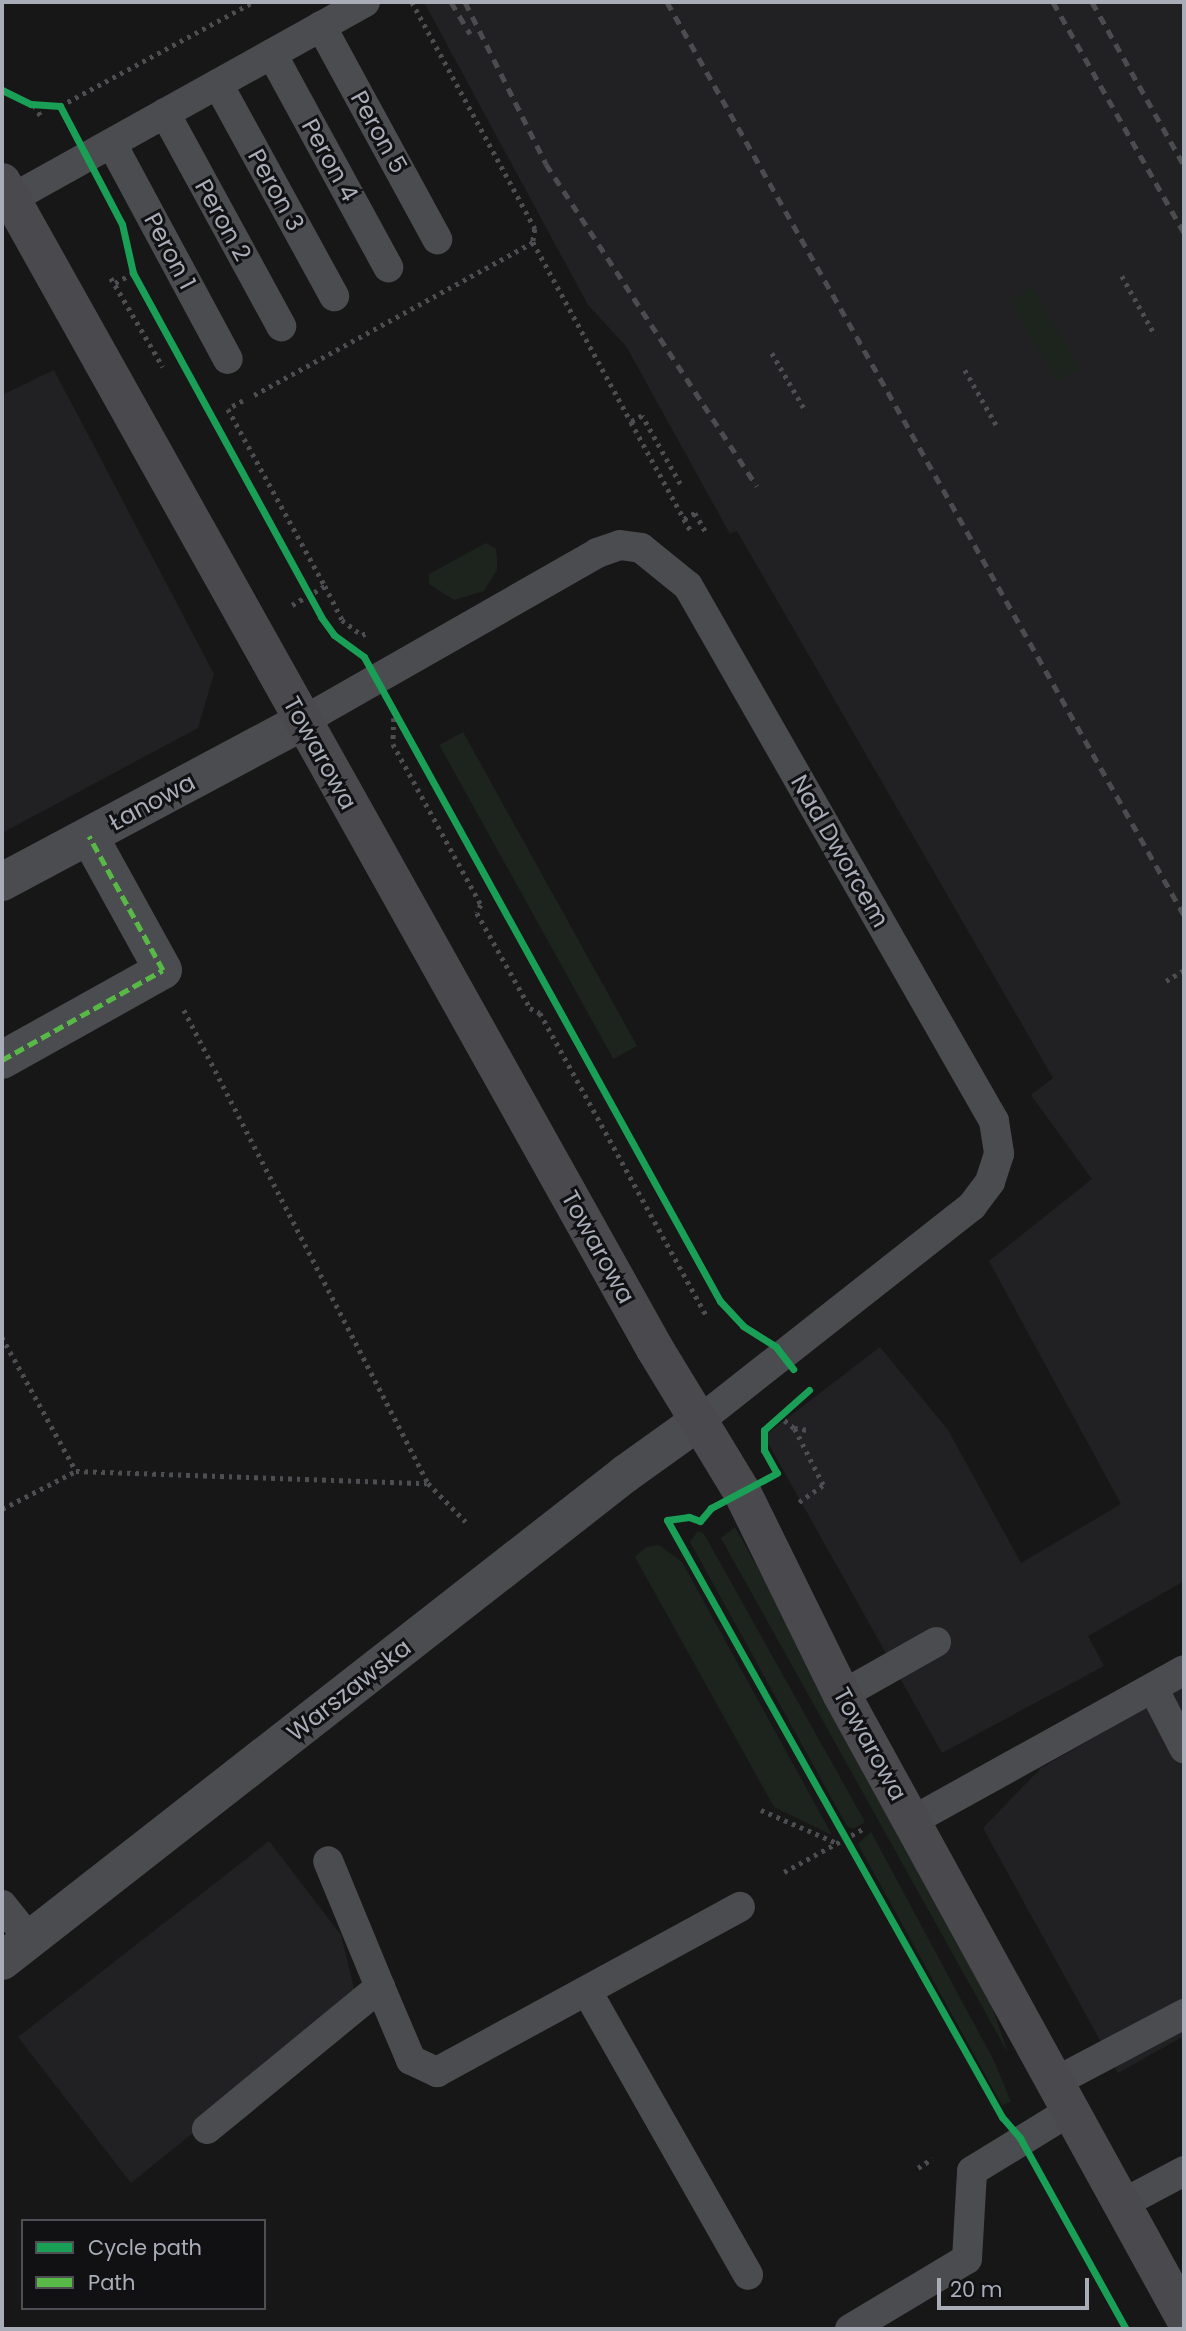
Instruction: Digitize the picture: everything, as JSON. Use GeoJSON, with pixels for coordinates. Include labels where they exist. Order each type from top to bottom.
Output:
{"type":"FeatureCollection","features":[{"type":"Feature","properties":{"kind":"street","name":"Towarowa"},"geometry":{"type":"LineString","coordinates":[[6,190],[303,721],[699,1421],[742,1492],[842,1695],[1184,2317]]}},
{"type":"Feature","properties":{"kind":"street","name":"Łanowa"},"geometry":{"type":"LineString","coordinates":[[2,882],[303,721]]}},
{"type":"Feature","properties":{"kind":"street"},"geometry":{"type":"LineString","coordinates":[[2,1060],[163,970],[89,836]]}},
{"type":"Feature","properties":{"kind":"street","name":"Warszawska"},"geometry":{"type":"LineString","coordinates":[[16,1950],[625,1474],[699,1421]]}},
{"type":"Feature","properties":{"kind":"lane"},"geometry":{"type":"LineString","coordinates":[[6,190],[99,151],[365,2]]}},
{"type":"Feature","properties":{"kind":"lane","name":"Peron 5"},"geometry":{"type":"LineString","coordinates":[[321,26],[438,239]]}},
{"type":"Feature","properties":{"kind":"lane","name":"Peron 4"},"geometry":{"type":"LineString","coordinates":[[272,54],[388,267]]}},
{"type":"Feature","properties":{"kind":"lane","name":"Peron 3"},"geometry":{"type":"LineString","coordinates":[[218,84],[334,296]]}},
{"type":"Feature","properties":{"kind":"lane","name":"Peron 2"},"geometry":{"type":"LineString","coordinates":[[165,113],[281,326]]}},
{"type":"Feature","properties":{"kind":"lane","name":"Peron 1"},"geometry":{"type":"LineString","coordinates":[[99,151],[228,359]]}},
{"type":"Feature","properties":{"kind":"lane","name":"Nad Dworcem"},"geometry":{"type":"LineString","coordinates":[[303,721],[597,553],[620,545],[640,548],[688,586],[995,1121],[999,1154],[990,1182],[972,1206],[699,1421]]}},
{"type":"Feature","properties":{"kind":"lane"},"geometry":{"type":"LineString","coordinates":[[842,1695],[936,1642]]}},
{"type":"Feature","properties":{"kind":"lane"},"geometry":{"type":"LineString","coordinates":[[912,1821],[1184,1670]]}},
{"type":"Feature","properties":{"kind":"lane"},"geometry":{"type":"LineString","coordinates":[[1153,1688],[1184,1748]]}},
{"type":"Feature","properties":{"kind":"lane"},"geometry":{"type":"LineString","coordinates":[[328,1861],[411,2060],[437,2072],[588,1993],[740,1907]]}},
{"type":"Feature","properties":{"kind":"lane"},"geometry":{"type":"LineString","coordinates":[[2,1905],[16,1950]]}},
{"type":"Feature","properties":{"kind":"lane"},"geometry":{"type":"LineString","coordinates":[[207,2129],[380,1987]]}},
{"type":"Feature","properties":{"kind":"lane"},"geometry":{"type":"LineString","coordinates":[[588,1993],[748,2275]]}},
{"type":"Feature","properties":{"kind":"lane"},"geometry":{"type":"LineString","coordinates":[[850,2329],[967,2259],[972,2171],[1063,2096],[1184,2014]]}},
{"type":"Feature","properties":{"kind":"lane"},"geometry":{"type":"LineString","coordinates":[[1122,2204],[1184,2171]]}},
{"type":"Feature","properties":{"kind":"path"},"geometry":{"type":"LineString","coordinates":[[99,151],[60,106],[253,2]]}},
{"type":"Feature","properties":{"kind":"path"},"geometry":{"type":"LineString","coordinates":[[412,2],[535,229],[533,242],[684,519],[695,513],[707,534]]}},
{"type":"Feature","properties":{"kind":"path"},"geometry":{"type":"LineString","coordinates":[[34,105],[42,118]]}},
{"type":"Feature","properties":{"kind":"path"},"geometry":{"type":"LineString","coordinates":[[377,638],[372,630],[362,635],[348,626],[228,409],[533,242]]}},
{"type":"Feature","properties":{"kind":"path"},"geometry":{"type":"LineString","coordinates":[[130,265],[140,285]]}},
{"type":"Feature","properties":{"kind":"path"},"geometry":{"type":"LineString","coordinates":[[1122,276],[1155,335]]}},
{"type":"Feature","properties":{"kind":"path"},"geometry":{"type":"LineString","coordinates":[[772,353],[805,410]]}},
{"type":"Feature","properties":{"kind":"path"},"geometry":{"type":"LineString","coordinates":[[965,370],[998,426]]}},
{"type":"Feature","properties":{"kind":"path"},"geometry":{"type":"LineString","coordinates":[[631,422],[642,416],[680,484]]}},
{"type":"Feature","properties":{"kind":"path"},"geometry":{"type":"LineString","coordinates":[[302,583],[315,606]]}},
{"type":"Feature","properties":{"kind":"path"},"geometry":{"type":"LineString","coordinates":[[281,611],[325,586]]}},
{"type":"Feature","properties":{"kind":"path"},"geometry":{"type":"LineString","coordinates":[[375,678],[398,711],[403,727]]}},
{"type":"Feature","properties":{"kind":"path"},"geometry":{"type":"LineString","coordinates":[[398,711],[390,732],[393,744],[481,905],[477,913],[530,1008],[540,1013],[708,1318]]}},
{"type":"Feature","properties":{"kind":"path"},"geometry":{"type":"LineString","coordinates":[[163,970],[428,1483],[466,1522]]}},
{"type":"Feature","properties":{"kind":"path"},"geometry":{"type":"LineString","coordinates":[[1166,981],[1184,970]]}},
{"type":"Feature","properties":{"kind":"path"},"geometry":{"type":"LineString","coordinates":[[2,1337],[76,1471]]}},
{"type":"Feature","properties":{"kind":"path"},"geometry":{"type":"LineString","coordinates":[[778,1415],[794,1428],[823,1485],[796,1504]]}},
{"type":"Feature","properties":{"kind":"path"},"geometry":{"type":"LineString","coordinates":[[794,1428],[808,1430]]}},
{"type":"Feature","properties":{"kind":"path"},"geometry":{"type":"LineString","coordinates":[[2,1509],[76,1471],[428,1483]]}},
{"type":"Feature","properties":{"kind":"path"},"geometry":{"type":"LineString","coordinates":[[761,1810],[841,1841],[851,1851]]}},
{"type":"Feature","properties":{"kind":"path"},"geometry":{"type":"LineString","coordinates":[[784,1872],[873,1824]]}},
{"type":"Feature","properties":{"kind":"path"},"geometry":{"type":"LineString","coordinates":[[838,1827],[841,1841]]}},
{"type":"Feature","properties":{"kind":"shaded area"},"geometry":{"type":"Polygon","coordinates":[[[424,2],[1184,2],[1184,1581],[1088,1636],[1104,1666],[942,1753],[764,1436],[880,1347],[948,1430],[1021,1563],[1121,1504],[989,1261],[1092,1179],[1031,1095],[1053,1078],[737,531],[730,534],[626,346],[588,305],[424,2]]]}},
{"type":"Feature","properties":{"kind":"shaded area"},"geometry":{"type":"Polygon","coordinates":[[[1033,287],[1080,368],[1057,382],[1010,300],[1033,287]]]}},
{"type":"Feature","properties":{"kind":"shaded area"},"geometry":{"type":"Polygon","coordinates":[[[54,370],[214,674],[198,728],[2,833],[2,395],[54,370]]]}},
{"type":"Feature","properties":{"kind":"shaded area"},"geometry":{"type":"Polygon","coordinates":[[[486,543],[496,549],[497,570],[484,591],[454,600],[429,584],[429,574],[486,543]]]}},
{"type":"Feature","properties":{"kind":"shaded area"},"geometry":{"type":"Polygon","coordinates":[[[463,732],[637,1046],[613,1059],[439,745],[463,732]]]}},
{"type":"Feature","properties":{"kind":"shaded area"},"geometry":{"type":"Polygon","coordinates":[[[735,1527],[977,1963],[1008,2053],[721,1538],[735,1527]]]}},
{"type":"Feature","properties":{"kind":"shaded area"},"geometry":{"type":"Polygon","coordinates":[[[698,1531],[704,1534],[865,1822],[853,1829],[847,1826],[690,1542],[698,1531]]]}},
{"type":"Feature","properties":{"kind":"shaded area"},"geometry":{"type":"Polygon","coordinates":[[[659,1545],[682,1562],[832,1835],[774,1807],[635,1557],[646,1547],[659,1545]]]}},
{"type":"Feature","properties":{"kind":"shaded area"},"geometry":{"type":"Polygon","coordinates":[[[1184,1686],[1184,2036],[1118,2073],[983,1828],[1041,1768],[1184,1686]]]}},
{"type":"Feature","properties":{"kind":"shaded area"},"geometry":{"type":"Polygon","coordinates":[[[871,1832],[994,2061],[1011,2102],[1002,2105],[858,1844],[871,1832]]]}},
{"type":"Feature","properties":{"kind":"shaded area"},"geometry":{"type":"Polygon","coordinates":[[[269,1841],[341,1935],[357,2001],[131,2183],[18,2037],[269,1841]]]}},
{"type":"Feature","properties":{"kind":"railway"},"geometry":{"type":"LineString","coordinates":[[451,2],[470,34]]}},
{"type":"Feature","properties":{"kind":"railway"},"geometry":{"type":"LineString","coordinates":[[465,2],[546,164],[757,486]]}},
{"type":"Feature","properties":{"kind":"railway"},"geometry":{"type":"LineString","coordinates":[[667,2],[1184,915]]}},
{"type":"Feature","properties":{"kind":"railway"},"geometry":{"type":"LineString","coordinates":[[1053,2],[1184,233]]}},
{"type":"Feature","properties":{"kind":"railway"},"geometry":{"type":"LineString","coordinates":[[1092,2],[1184,165]]}},
{"type":"Feature","properties":{"kind":"marked path"},"geometry":{"type":"LineString","coordinates":[[2,1060],[163,970],[89,836]]}},
{"type":"Feature","properties":{"kind":"cycle path"},"geometry":{"type":"LineString","coordinates":[[2,90],[31,104],[60,106],[122,224],[133,273],[321,617],[334,635],[364,657],[720,1301],[743,1326],[776,1347],[793,1369]]}},
{"type":"Feature","properties":{"kind":"cycle path"},"geometry":{"type":"LineString","coordinates":[[809,1390],[764,1430],[764,1450],[777,1473],[711,1508],[700,1521],[689,1517],[667,1520],[1002,2117],[1020,2138],[1126,2329]]}}]}
